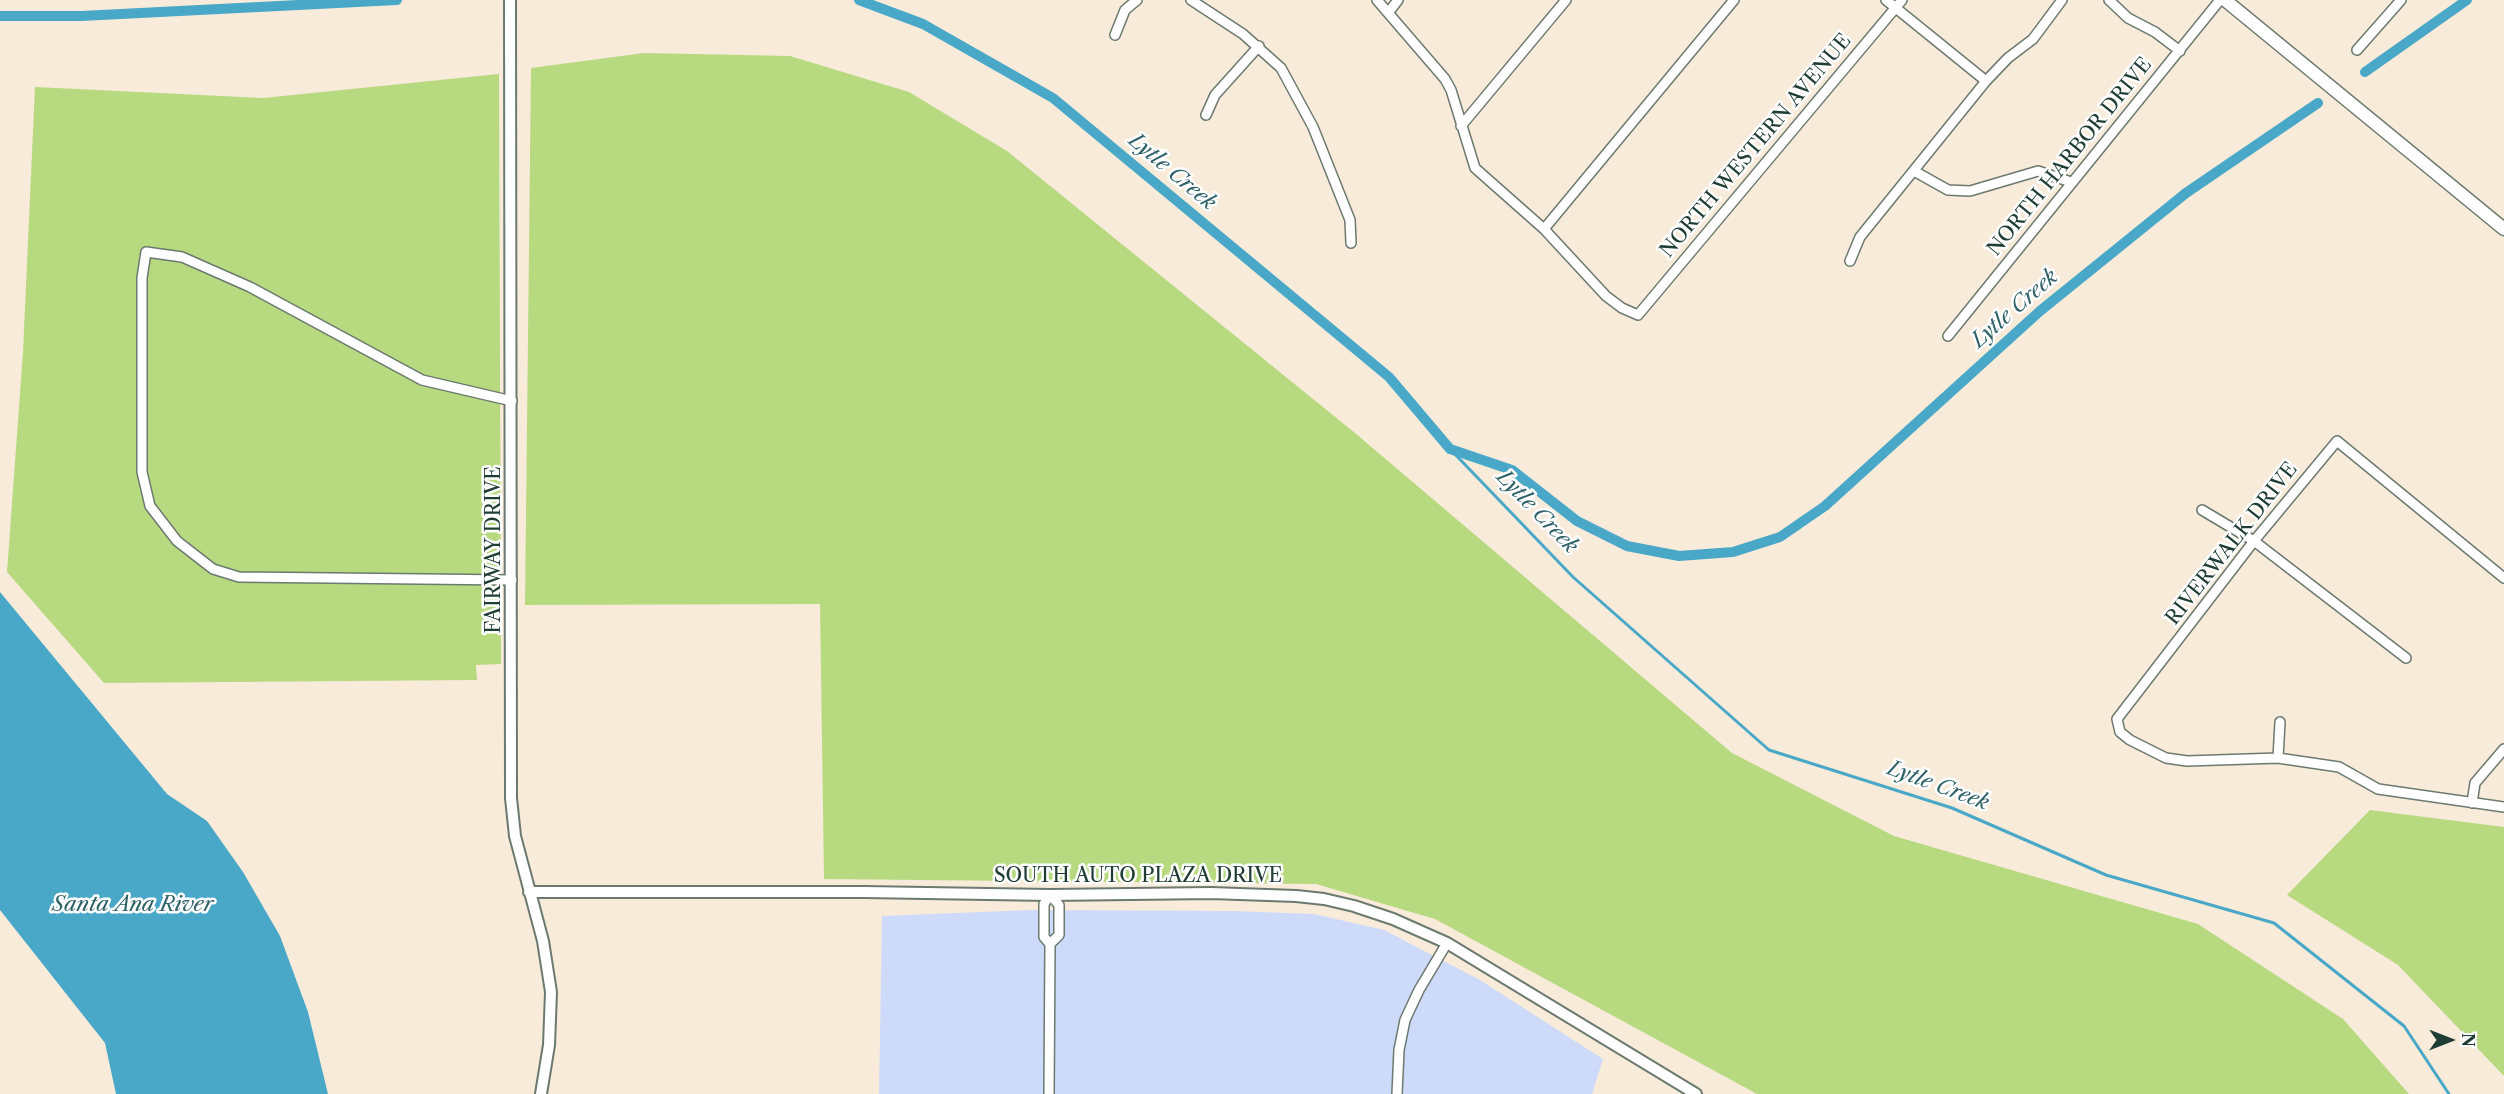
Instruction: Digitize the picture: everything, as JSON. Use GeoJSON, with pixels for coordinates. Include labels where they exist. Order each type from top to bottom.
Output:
{"type":"FeatureCollection","features":[{"type":"Feature","properties":{"kind":"main road"},"geometry":{"type":"LineString","coordinates":[[2225,0],[2504,229]]}},
{"type":"Feature","properties":{"kind":"street","name":"FAIRWAY DRIVE"},"geometry":{"type":"LineString","coordinates":[[510,0],[511,798],[515,836],[543,941],[551,992],[549,1045],[541,1094]]}},
{"type":"Feature","properties":{"kind":"street"},"geometry":{"type":"LineString","coordinates":[[1115,35],[1125,10],[1137,0]]}},
{"type":"Feature","properties":{"kind":"street"},"geometry":{"type":"LineString","coordinates":[[1191,0],[1259,46],[1281,68],[1313,127],[1350,220],[1351,243]]}},
{"type":"Feature","properties":{"kind":"street"},"geometry":{"type":"LineString","coordinates":[[1377,0],[1445,79],[1451,90],[1475,168],[1544,229],[1734,0]]}},
{"type":"Feature","properties":{"kind":"street"},"geometry":{"type":"LineString","coordinates":[[1388,13],[1398,0]]}},
{"type":"Feature","properties":{"kind":"street"},"geometry":{"type":"LineString","coordinates":[[1461,126],[1566,0]]}},
{"type":"Feature","properties":{"kind":"street"},"geometry":{"type":"LineString","coordinates":[[1886,0],[1899,4],[1986,81]]}},
{"type":"Feature","properties":{"kind":"street"},"geometry":{"type":"LineString","coordinates":[[1850,261],[1860,237],[1986,81],[2008,58],[2032,39],[2062,0]]}},
{"type":"Feature","properties":{"kind":"street"},"geometry":{"type":"LineString","coordinates":[[2109,0],[2128,18],[2155,32],[2180,51]]}},
{"type":"Feature","properties":{"kind":"street","name":"NORTH HARBOR DRIVE"},"geometry":{"type":"LineString","coordinates":[[1948,336],[2220,0]]}},
{"type":"Feature","properties":{"kind":"street"},"geometry":{"type":"LineString","coordinates":[[2357,50],[2401,0]]}},
{"type":"Feature","properties":{"kind":"street","name":"NORTH WESTERN AVENUE"},"geometry":{"type":"LineString","coordinates":[[1544,229],[1606,296],[1622,308],[1638,315],[1899,4]]}},
{"type":"Feature","properties":{"kind":"street"},"geometry":{"type":"LineString","coordinates":[[1206,115],[1215,94],[1259,46]]}},
{"type":"Feature","properties":{"kind":"street"},"geometry":{"type":"LineString","coordinates":[[1914,171],[1947,190],[1970,191],[2038,171],[2071,182]]}},
{"type":"Feature","properties":{"kind":"street"},"geometry":{"type":"LineString","coordinates":[[512,401],[422,380],[250,287],[182,256],[146,252],[142,278],[142,472],[150,506],[177,542],[213,569],[239,577],[512,580]]}},
{"type":"Feature","properties":{"kind":"street","name":"RIVERWALK DRIVE"},"geometry":{"type":"LineString","coordinates":[[2278,758],[2234,757],[2187,760],[2166,758],[2130,740],[2120,732],[2117,718],[2254,541],[2337,441],[2504,578]]}},
{"type":"Feature","properties":{"kind":"street"},"geometry":{"type":"LineString","coordinates":[[2202,510],[2254,541],[2406,658]]}},
{"type":"Feature","properties":{"kind":"street"},"geometry":{"type":"LineString","coordinates":[[2280,722],[2278,758],[2339,767],[2378,789],[2504,807]]}},
{"type":"Feature","properties":{"kind":"street"},"geometry":{"type":"LineString","coordinates":[[2472,803],[2475,783],[2504,749]]}},
{"type":"Feature","properties":{"kind":"street","name":"SOUTH AUTO PLAZA DRIVE"},"geometry":{"type":"LineString","coordinates":[[529,892],[864,892],[1050,895],[1211,893],[1296,896],[1354,906],[1393,919],[1447,943],[1696,1094]]}},
{"type":"Feature","properties":{"kind":"street"},"geometry":{"type":"LineString","coordinates":[[1049,1094],[1050,944],[1044,937],[1044,904],[1050,895],[1059,905],[1059,935],[1050,944]]}},
{"type":"Feature","properties":{"kind":"street"},"geometry":{"type":"LineString","coordinates":[[1397,1094],[1399,1050],[1405,1020],[1419,990],[1447,943]]}},
{"type":"Feature","properties":{"kind":"shaded area"},"geometry":{"type":"Polygon","coordinates":[[[1031,910],[1233,911],[1314,914],[1384,930],[1480,980],[1603,1059],[1592,1094],[879,1094],[882,916],[1031,910]]]}},
{"type":"Feature","properties":{"kind":"green space"},"geometry":{"type":"Polygon","coordinates":[[[644,53],[790,56],[909,92],[1007,151],[1355,433],[1732,753],[1894,836],[2198,924],[2343,1019],[2409,1094],[1757,1094],[1435,919],[1316,884],[824,879],[820,604],[525,605],[531,68],[644,53]]]}},
{"type":"Feature","properties":{"kind":"green space"},"geometry":{"type":"Polygon","coordinates":[[[499,74],[501,664],[476,665],[477,680],[104,683],[7,572],[23,352],[35,87],[263,98],[499,74]]]}},
{"type":"Feature","properties":{"kind":"green space"},"geometry":{"type":"Polygon","coordinates":[[[2370,810],[2504,827],[2504,1076],[2398,965],[2287,895],[2370,810]]]}},
{"type":"Feature","properties":{"kind":"water","name":"Santa Ana River"},"geometry":{"type":"Polygon","coordinates":[[[0,592],[167,794],[207,821],[243,872],[280,936],[308,1012],[328,1094],[116,1094],[105,1043],[0,910],[0,592]]]}},
{"type":"Feature","properties":{"kind":"waterway","name":"Lytle Creek"},"geometry":{"type":"LineString","coordinates":[[0,16],[81,16],[397,0]]}},
{"type":"Feature","properties":{"kind":"waterway","name":"Lytle Creek"},"geometry":{"type":"LineString","coordinates":[[859,0],[923,24],[1053,98],[1389,377],[1450,449],[1512,470],[1577,521],[1627,546],[1679,556],[1733,552],[1780,537],[1825,506],[2040,311],[2186,193],[2318,103]]}},
{"type":"Feature","properties":{"kind":"waterway","name":"Lytle Creek"},"geometry":{"type":"LineString","coordinates":[[2365,72],[2467,0]]}},
{"type":"Feature","properties":{"kind":"waterway","name":"Lytle Creek"},"geometry":{"type":"LineString","coordinates":[[1450,449],[1573,577],[1769,750],[1952,808],[2106,875],[2274,923],[2404,1026],[2449,1094]]}}]}
